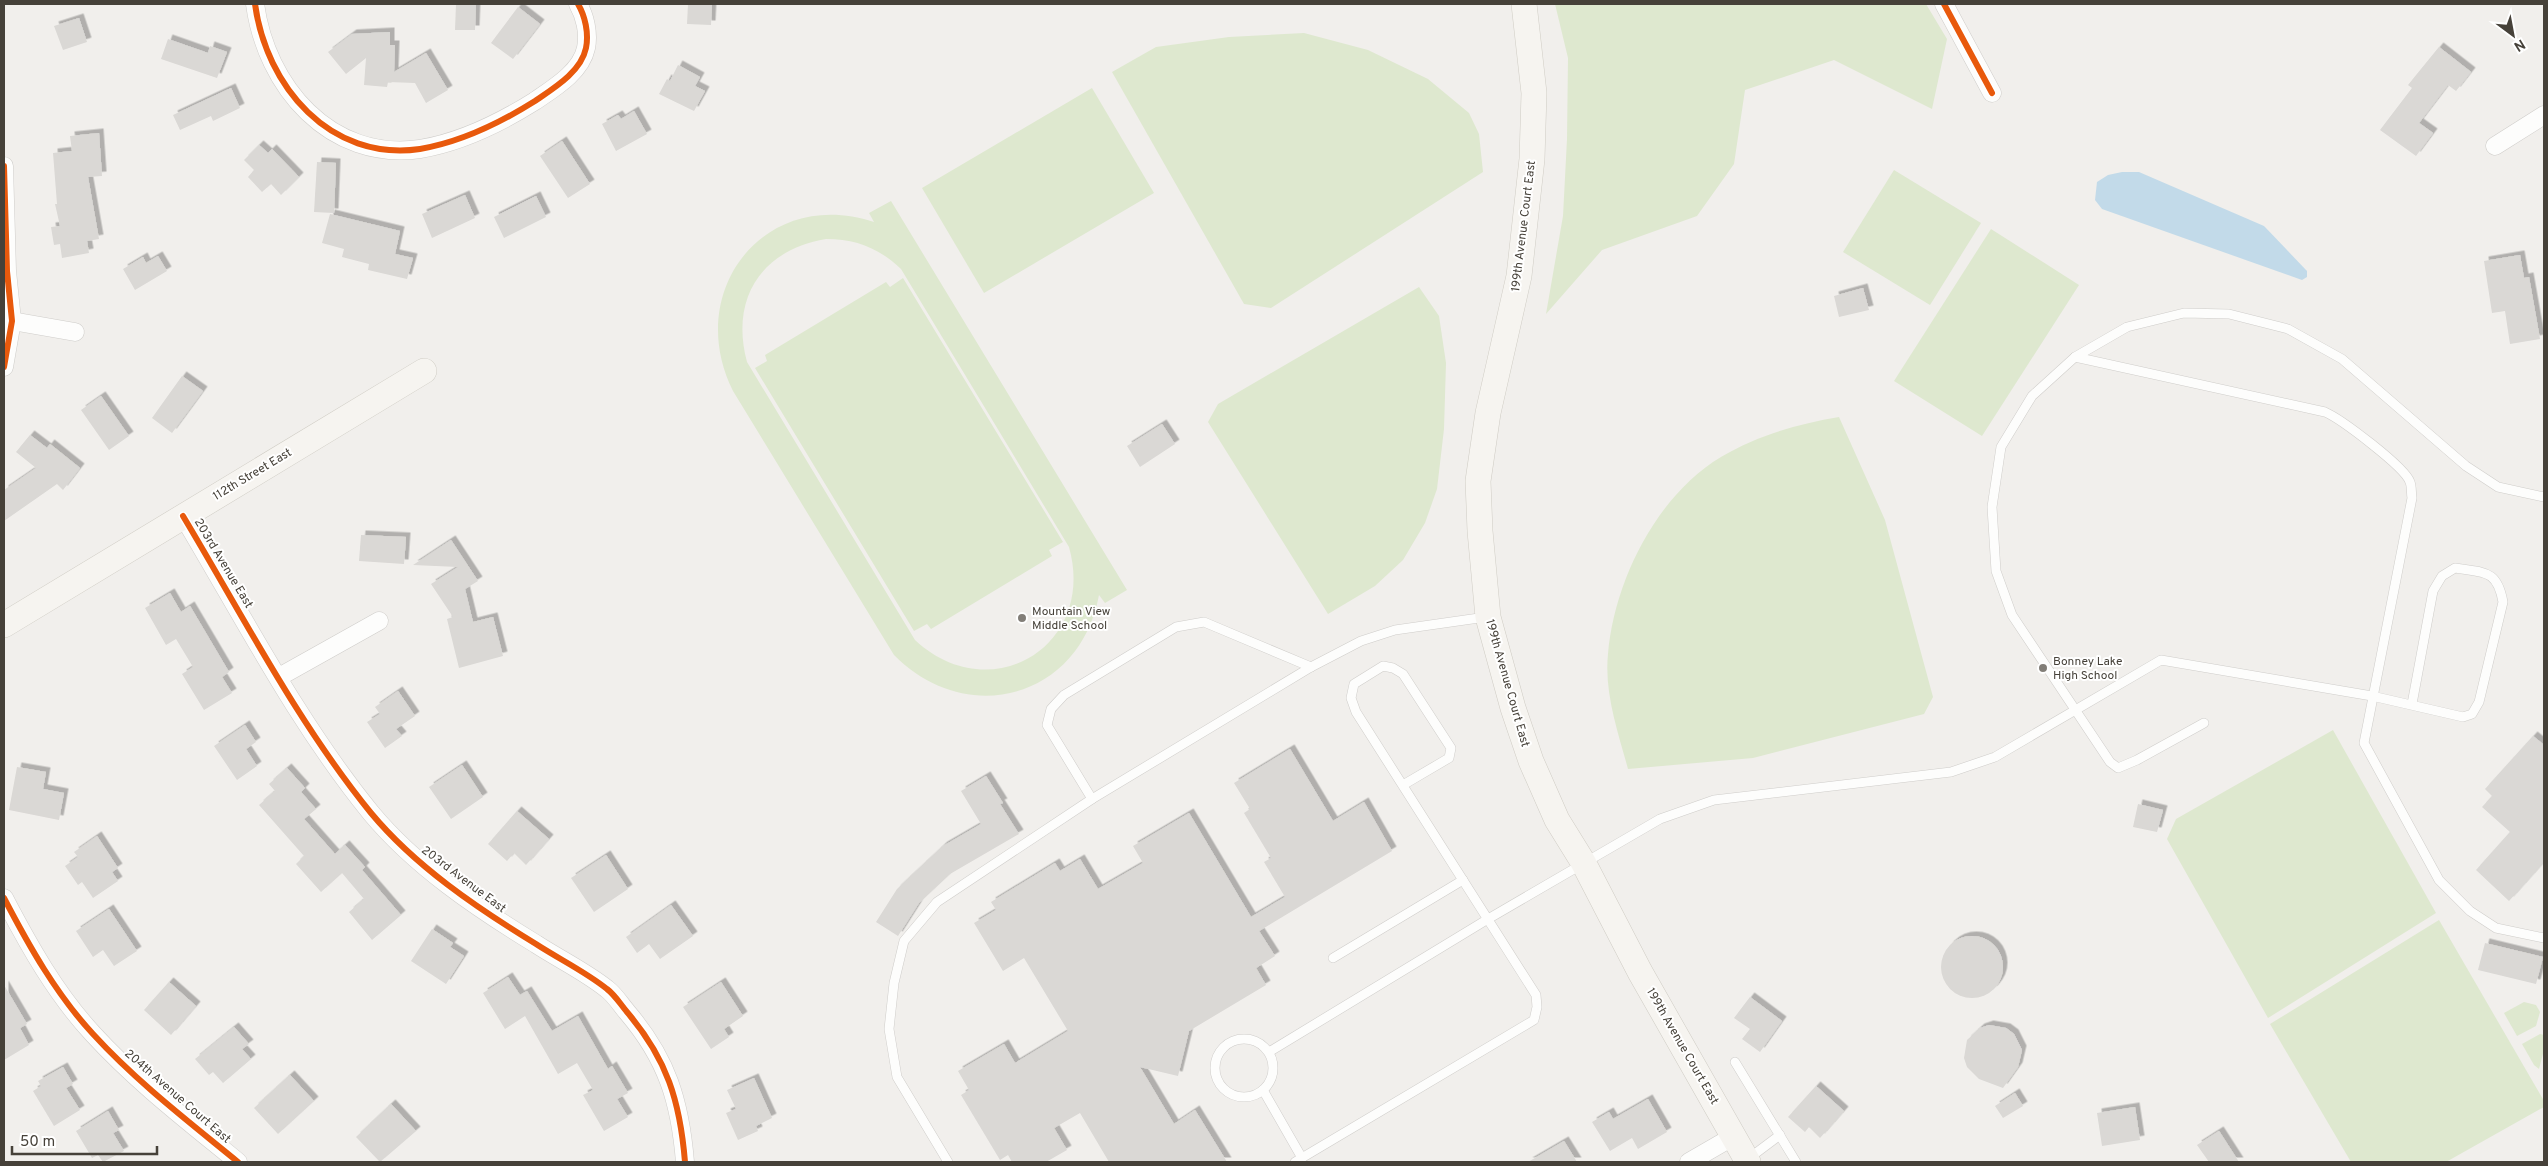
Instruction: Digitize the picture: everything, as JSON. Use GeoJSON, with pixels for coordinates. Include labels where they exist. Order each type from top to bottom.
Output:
{"type":"FeatureCollection","features":[{"type":"Feature","properties":{"kind":"main road","name":"199th Avenue Court East"},"geometry":{"type":"LineString","coordinates":[[1524,4],[1534,93],[1532,159],[1519,276],[1488,413],[1478,481],[1480,531],[1488,617],[1513,708],[1531,761],[1557,820],[1583,862],[1640,972],[1748,1161]]}},
{"type":"Feature","properties":{"kind":"main road","name":"112th Street East"},"geometry":{"type":"LineString","coordinates":[[4,625],[424,371]]}},
{"type":"Feature","properties":{"kind":"street"},"geometry":{"type":"LineString","coordinates":[[255,4],[262,42],[273,66],[295,100],[322,126],[341,136],[375,147],[419,149],[471,135],[547,93],[573,72],[586,48],[585,20],[578,4]]}},
{"type":"Feature","properties":{"kind":"street"},"geometry":{"type":"LineString","coordinates":[[1944,4],[1992,93]]}},
{"type":"Feature","properties":{"kind":"street"},"geometry":{"type":"LineString","coordinates":[[2495,146],[2544,115]]}},
{"type":"Feature","properties":{"kind":"street"},"geometry":{"type":"LineString","coordinates":[[4,166],[7,271],[12,321],[4,367]]}},
{"type":"Feature","properties":{"kind":"street"},"geometry":{"type":"LineString","coordinates":[[12,321],[75,332]]}},
{"type":"Feature","properties":{"kind":"street","name":"203rd Avenue East"},"geometry":{"type":"LineString","coordinates":[[183,516],[316,737],[372,814],[411,853],[451,887],[505,925],[608,990],[648,1036],[674,1091],[683,1131],[685,1162]]}},
{"type":"Feature","properties":{"kind":"street"},"geometry":{"type":"LineString","coordinates":[[279,676],[379,621]]}},
{"type":"Feature","properties":{"kind":"street","name":"204th Avenue Court East"},"geometry":{"type":"LineString","coordinates":[[4,898],[45,972],[92,1033],[134,1075],[238,1162]]}},
{"type":"Feature","properties":{"kind":"street"},"geometry":{"type":"LineString","coordinates":[[1690,1162],[1734,1136]]}},
{"type":"Feature","properties":{"kind":"lane"},"geometry":{"type":"LineString","coordinates":[[2204,723],[2137,760],[2118,768],[2110,762],[2074,712],[2012,615],[1996,572],[1992,507],[2001,447],[2032,396],[2075,358],[2127,327],[2184,312],[2229,314],[2288,329],[2342,359],[2466,466],[2498,487],[2544,497]]}},
{"type":"Feature","properties":{"kind":"lane"},"geometry":{"type":"LineString","coordinates":[[2075,358],[2325,412],[2339,419],[2401,470],[2410,482],[2412,498],[2364,742],[2439,880],[2470,911],[2496,928],[2544,938]]}},
{"type":"Feature","properties":{"kind":"lane"},"geometry":{"type":"LineString","coordinates":[[1269,1052],[1583,862],[1660,819],[1714,800],[1951,772],[1995,757],[2161,660],[2372,696],[2463,717],[2472,714],[2479,702],[2503,602],[2500,586],[2490,575],[2455,568],[2442,576],[2433,591],[2412,704]]}},
{"type":"Feature","properties":{"kind":"lane"},"geometry":{"type":"LineString","coordinates":[[948,1162],[897,1077],[889,1029],[894,983],[904,941],[937,902],[1092,799],[1311,667],[1361,641],[1395,630],[1488,617]]}},
{"type":"Feature","properties":{"kind":"lane"},"geometry":{"type":"LineString","coordinates":[[1092,799],[1047,725],[1051,709],[1064,695],[1176,627],[1204,622],[1311,667]]}},
{"type":"Feature","properties":{"kind":"lane"},"geometry":{"type":"LineString","coordinates":[[1263,1090],[1299,1160],[1534,1020],[1537,1007],[1536,995],[1402,785],[1356,712],[1351,698],[1354,684],[1383,666],[1393,668],[1403,674],[1451,748],[1450,758],[1402,785]]}},
{"type":"Feature","properties":{"kind":"lane"},"geometry":{"type":"LineString","coordinates":[[1333,958],[1463,880]]}},
{"type":"Feature","properties":{"kind":"lane"},"geometry":{"type":"LineString","coordinates":[[1237,1039],[1255,1041],[1269,1052],[1273,1070],[1271,1078],[1263,1090],[1251,1096],[1233,1095],[1219,1083],[1215,1066],[1222,1049],[1237,1039]]}},
{"type":"Feature","properties":{"kind":"lane"},"geometry":{"type":"LineString","coordinates":[[1735,1062],[1796,1162]]}},
{"type":"Feature","properties":{"kind":"lane"},"geometry":{"type":"LineString","coordinates":[[1748,1161],[1780,1135]]}},
{"type":"Feature","properties":{"kind":"green space"},"geometry":{"type":"Polygon","coordinates":[[[1555,4],[1926,4],[1947,39],[1932,109],[1834,60],[1745,90],[1734,164],[1697,216],[1602,250],[1546,314],[1563,216],[1567,139],[1568,58],[1555,4]]]}},
{"type":"Feature","properties":{"kind":"green space"},"geometry":{"type":"Polygon","coordinates":[[[1304,33],[1368,50],[1428,79],[1469,113],[1479,134],[1483,172],[1271,308],[1244,304],[1112,72],[1156,47],[1229,37],[1304,33]]]}},
{"type":"Feature","properties":{"kind":"green space"},"geometry":{"type":"Polygon","coordinates":[[[1092,88],[1154,193],[984,293],[922,188],[1092,88]]]}},
{"type":"Feature","properties":{"kind":"green space"},"geometry":{"type":"Polygon","coordinates":[[[1894,170],[1981,223],[1930,305],[1843,252],[1894,170]]]}},
{"type":"Feature","properties":{"kind":"green space"},"geometry":{"type":"Polygon","coordinates":[[[891,201],[1127,590],[1105,603],[1099,595],[1088,630],[1069,658],[1045,679],[1017,691],[986,696],[954,691],[923,678],[894,655],[733,391],[720,354],[719,317],[727,284],[744,256],[768,233],[799,219],[835,215],[874,222],[869,213],[891,201]],[[826,239],[803,245],[784,254],[768,266],[756,281],[747,298],[743,318],[743,339],[747,362],[915,640],[944,660],[975,669],[1004,667],[1031,657],[1052,638],[1067,613],[1073,582],[1069,547],[901,269],[876,250],[857,243],[826,239]]]}},
{"type":"Feature","properties":{"kind":"green space"},"geometry":{"type":"Polygon","coordinates":[[[1991,229],[2079,285],[1982,436],[1894,381],[1991,229]]]}},
{"type":"Feature","properties":{"kind":"green space"},"geometry":{"type":"Polygon","coordinates":[[[903,278],[1063,542],[1049,550],[1052,556],[931,629],[927,624],[914,631],[755,368],[767,361],[765,355],[886,282],[890,287],[903,278]]]}},
{"type":"Feature","properties":{"kind":"green space"},"geometry":{"type":"Polygon","coordinates":[[[1419,287],[1439,316],[1446,363],[1444,429],[1437,489],[1425,523],[1403,560],[1375,586],[1328,614],[1208,422],[1218,404],[1419,287]]]}},
{"type":"Feature","properties":{"kind":"green space"},"geometry":{"type":"Polygon","coordinates":[[[1839,417],[1885,520],[1933,697],[1924,714],[1753,758],[1628,769],[1616,727],[1607,669],[1612,626],[1619,598],[1643,542],[1677,494],[1698,473],[1721,457],[1749,442],[1779,431],[1839,417]]]}},
{"type":"Feature","properties":{"kind":"green space"},"geometry":{"type":"Polygon","coordinates":[[[2333,730],[2436,913],[2268,1018],[2167,839],[2176,819],[2333,730]]]}},
{"type":"Feature","properties":{"kind":"green space"},"geometry":{"type":"Polygon","coordinates":[[[2439,920],[2544,1101],[2544,1107],[2446,1162],[2351,1162],[2270,1024],[2439,920]]]}},
{"type":"Feature","properties":{"kind":"green space"},"geometry":{"type":"Polygon","coordinates":[[[2524,1002],[2536,1005],[2540,1012],[2536,1026],[2517,1036],[2504,1013],[2524,1002]]]}},
{"type":"Feature","properties":{"kind":"green space"},"geometry":{"type":"Polygon","coordinates":[[[2540,1034],[2544,1035],[2544,1050],[2539,1069],[2534,1065],[2522,1044],[2540,1034]]]}},
{"type":"Feature","properties":{"kind":"water"},"geometry":{"type":"Polygon","coordinates":[[[2122,172],[2139,172],[2264,226],[2307,271],[2307,277],[2302,280],[2102,209],[2095,200],[2097,182],[2108,175],[2122,172]]]}},
{"type":"Feature","properties":{"kind":"building"},"geometry":{"type":"Polygon","coordinates":[[[456,4],[476,4],[475,30],[455,30],[456,4]]]}},
{"type":"Feature","properties":{"kind":"building"},"geometry":{"type":"Polygon","coordinates":[[[688,4],[712,4],[711,25],[687,24],[688,4]]]}},
{"type":"Feature","properties":{"kind":"building"},"geometry":{"type":"Polygon","coordinates":[[[518,7],[540,24],[513,59],[491,43],[518,7]]]}},
{"type":"Feature","properties":{"kind":"building"},"geometry":{"type":"Polygon","coordinates":[[[79,18],[87,42],[63,50],[54,26],[79,18]]]}},
{"type":"Feature","properties":{"kind":"building"},"geometry":{"type":"Polygon","coordinates":[[[390,32],[390,45],[395,45],[394,72],[426,53],[448,90],[426,103],[415,83],[388,82],[387,87],[364,85],[366,58],[346,74],[328,52],[352,34],[390,32]]]}},
{"type":"Feature","properties":{"kind":"building"},"geometry":{"type":"Polygon","coordinates":[[[168,39],[208,53],[210,46],[227,52],[217,78],[161,59],[168,39]]]}},
{"type":"Feature","properties":{"kind":"building"},"geometry":{"type":"Polygon","coordinates":[[[2439,47],[2471,72],[2456,91],[2448,85],[2419,123],[2433,133],[2416,156],[2380,130],[2412,88],[2408,85],[2439,47]]]}},
{"type":"Feature","properties":{"kind":"building"},"geometry":{"type":"Polygon","coordinates":[[[678,65],[700,77],[695,86],[705,91],[694,111],[659,94],[667,79],[670,81],[678,65]]]}},
{"type":"Feature","properties":{"kind":"building"},"geometry":{"type":"Polygon","coordinates":[[[231,88],[240,108],[213,121],[211,116],[180,130],[173,115],[231,88]]]}},
{"type":"Feature","properties":{"kind":"building"},"geometry":{"type":"Polygon","coordinates":[[[634,111],[647,134],[616,151],[602,124],[618,115],[621,119],[634,111]]]}},
{"type":"Feature","properties":{"kind":"building"},"geometry":{"type":"Polygon","coordinates":[[[99,133],[102,176],[88,177],[99,239],[87,241],[89,253],[62,258],[60,244],[54,245],[51,227],[60,226],[55,204],[57,204],[53,153],[72,151],[70,136],[99,133]]]}},
{"type":"Feature","properties":{"kind":"building"},"geometry":{"type":"Polygon","coordinates":[[[562,141],[590,184],[568,198],[540,156],[562,141]]]}},
{"type":"Feature","properties":{"kind":"building"},"geometry":{"type":"Polygon","coordinates":[[[259,145],[268,153],[272,149],[299,177],[281,195],[271,184],[262,192],[248,177],[254,170],[244,160],[259,145]]]}},
{"type":"Feature","properties":{"kind":"building"},"geometry":{"type":"Polygon","coordinates":[[[317,162],[336,163],[334,213],[314,212],[317,162]]]}},
{"type":"Feature","properties":{"kind":"building"},"geometry":{"type":"Polygon","coordinates":[[[465,195],[475,218],[432,238],[422,214],[465,195]]]}},
{"type":"Feature","properties":{"kind":"building"},"geometry":{"type":"Polygon","coordinates":[[[536,196],[546,217],[504,238],[494,217],[536,196]]]}},
{"type":"Feature","properties":{"kind":"building"},"geometry":{"type":"Polygon","coordinates":[[[330,214],[400,231],[395,254],[413,258],[407,279],[368,270],[369,264],[342,257],[344,249],[322,243],[330,214]]]}},
{"type":"Feature","properties":{"kind":"building"},"geometry":{"type":"Polygon","coordinates":[[[2520,255],[2524,278],[2529,277],[2540,339],[2510,344],[2505,311],[2492,313],[2484,261],[2520,255]]]}},
{"type":"Feature","properties":{"kind":"building"},"geometry":{"type":"Polygon","coordinates":[[[158,256],[167,271],[135,290],[123,269],[143,257],[146,263],[158,256]]]}},
{"type":"Feature","properties":{"kind":"building"},"geometry":{"type":"Polygon","coordinates":[[[1863,288],[1869,310],[1839,317],[1834,296],[1863,288]]]}},
{"type":"Feature","properties":{"kind":"building"},"geometry":{"type":"Polygon","coordinates":[[[182,376],[203,391],[172,433],[152,418],[182,376]]]}},
{"type":"Feature","properties":{"kind":"building"},"geometry":{"type":"Polygon","coordinates":[[[101,396],[129,436],[109,450],[81,410],[101,396]]]}},
{"type":"Feature","properties":{"kind":"building"},"geometry":{"type":"Polygon","coordinates":[[[1162,424],[1175,444],[1140,467],[1127,446],[1162,424]]]}},
{"type":"Feature","properties":{"kind":"building"},"geometry":{"type":"Polygon","coordinates":[[[30,435],[47,448],[50,444],[80,468],[63,490],[57,484],[4,521],[4,490],[36,468],[16,452],[30,435]]]}},
{"type":"Feature","properties":{"kind":"building"},"geometry":{"type":"Polygon","coordinates":[[[361,535],[406,537],[404,564],[359,561],[361,535]]]}},
{"type":"Feature","properties":{"kind":"building"},"geometry":{"type":"Polygon","coordinates":[[[451,540],[478,581],[465,589],[473,622],[493,617],[503,656],[459,668],[447,619],[453,617],[431,584],[458,567],[413,565],[451,540]]]}},
{"type":"Feature","properties":{"kind":"building"},"geometry":{"type":"Polygon","coordinates":[[[170,593],[181,612],[190,606],[229,672],[222,677],[232,693],[204,710],[182,674],[193,667],[176,639],[166,645],[145,608],[170,593]]]}},
{"type":"Feature","properties":{"kind":"building"},"geometry":{"type":"Polygon","coordinates":[[[398,691],[415,716],[396,729],[402,736],[385,748],[367,722],[380,714],[375,707],[398,691]]]}},
{"type":"Feature","properties":{"kind":"building"},"geometry":{"type":"Polygon","coordinates":[[[245,725],[256,742],[246,749],[257,766],[237,780],[214,746],[245,725]]]}},
{"type":"Feature","properties":{"kind":"building"},"geometry":{"type":"Polygon","coordinates":[[[2533,736],[2544,745],[2544,862],[2509,901],[2476,870],[2510,832],[2482,807],[2492,796],[2485,789],[2533,736]]]}},
{"type":"Feature","properties":{"kind":"building"},"geometry":{"type":"Polygon","coordinates":[[[1290,749],[1333,821],[1364,802],[1392,851],[1259,931],[1275,956],[1256,968],[1266,985],[1189,1031],[1178,1076],[1140,1067],[1174,1124],[1195,1110],[1227,1162],[1109,1162],[1080,1113],[1054,1128],[1067,1150],[1046,1162],[1012,1162],[1008,1155],[1000,1160],[961,1095],[969,1090],[958,1071],[1004,1044],[1015,1063],[1068,1031],[1024,958],[1003,971],[974,923],[996,910],[991,902],[1055,863],[1060,871],[1080,859],[1098,889],[1143,863],[1133,846],[1189,813],[1251,917],[1285,897],[1264,862],[1271,858],[1244,813],[1250,809],[1234,783],[1290,749]]]}},
{"type":"Feature","properties":{"kind":"building"},"geometry":{"type":"Polygon","coordinates":[[[462,765],[483,797],[451,819],[429,787],[462,765]]]}},
{"type":"Feature","properties":{"kind":"building"},"geometry":{"type":"Polygon","coordinates":[[[17,767],[46,772],[43,789],[64,793],[59,820],[9,810],[17,767]]]}},
{"type":"Feature","properties":{"kind":"building"},"geometry":{"type":"Polygon","coordinates":[[[287,768],[305,788],[301,792],[316,809],[304,819],[335,854],[345,845],[365,867],[362,870],[401,915],[372,940],[349,912],[364,899],[342,873],[321,892],[296,864],[304,856],[259,805],[275,791],[269,784],[287,768]]]}},
{"type":"Feature","properties":{"kind":"building"},"geometry":{"type":"Polygon","coordinates":[[[986,776],[1003,803],[1000,804],[1019,834],[950,874],[919,903],[898,936],[876,922],[897,889],[943,846],[981,824],[961,791],[986,776]]]}},
{"type":"Feature","properties":{"kind":"building"},"geometry":{"type":"Polygon","coordinates":[[[2138,804],[2163,810],[2157,832],[2133,827],[2138,804]]]}},
{"type":"Feature","properties":{"kind":"building"},"geometry":{"type":"Polygon","coordinates":[[[517,811],[549,839],[526,865],[514,853],[507,861],[488,844],[517,811]]]}},
{"type":"Feature","properties":{"kind":"building"},"geometry":{"type":"Polygon","coordinates":[[[97,836],[118,868],[112,872],[118,881],[93,898],[82,882],[78,885],[65,866],[78,857],[74,852],[97,836]]]}},
{"type":"Feature","properties":{"kind":"building"},"geometry":{"type":"Polygon","coordinates":[[[606,855],[628,889],[594,912],[571,878],[606,855]]]}},
{"type":"Feature","properties":{"kind":"building"},"geometry":{"type":"Polygon","coordinates":[[[671,905],[693,936],[660,959],[649,944],[637,953],[626,937],[671,905]]]}},
{"type":"Feature","properties":{"kind":"building"},"geometry":{"type":"Polygon","coordinates":[[[109,909],[137,951],[114,966],[103,950],[93,957],[76,931],[109,909]]]}},
{"type":"Feature","properties":{"kind":"building"},"geometry":{"type":"Polygon","coordinates":[[[432,929],[453,943],[450,947],[464,956],[446,984],[411,961],[432,929]]]}},
{"type":"Feature","properties":{"kind":"building"},"geometry":{"type":"Polygon","coordinates":[[[1972,936],[1989,941],[1994,945],[1998,950],[2003,967],[1998,984],[1994,989],[1989,993],[1972,998],[1955,993],[1950,989],[1946,984],[1941,967],[1946,950],[1950,945],[1955,941],[1972,936]]]}},
{"type":"Feature","properties":{"kind":"building"},"geometry":{"type":"Polygon","coordinates":[[[2485,943],[2543,957],[2536,984],[2478,970],[2485,943]]]}},
{"type":"Feature","properties":{"kind":"building"},"geometry":{"type":"Polygon","coordinates":[[[508,977],[520,995],[527,991],[552,1031],[578,1016],[608,1069],[612,1066],[628,1093],[617,1099],[628,1117],[604,1131],[583,1095],[593,1090],[577,1063],[558,1074],[525,1016],[505,1029],[483,993],[508,977]]]}},
{"type":"Feature","properties":{"kind":"building"},"geometry":{"type":"Polygon","coordinates":[[[169,982],[196,1006],[171,1035],[144,1010],[169,982]]]}},
{"type":"Feature","properties":{"kind":"building"},"geometry":{"type":"Polygon","coordinates":[[[721,982],[743,1016],[724,1029],[729,1037],[711,1049],[683,1007],[721,982]]]}},
{"type":"Feature","properties":{"kind":"building"},"geometry":{"type":"Polygon","coordinates":[[[4,985],[27,1024],[20,1028],[29,1045],[4,1060],[4,985]]]}},
{"type":"Feature","properties":{"kind":"building"},"geometry":{"type":"Polygon","coordinates":[[[1750,997],[1782,1021],[1760,1052],[1742,1039],[1750,1029],[1734,1018],[1750,997]]]}},
{"type":"Feature","properties":{"kind":"building"},"geometry":{"type":"Polygon","coordinates":[[[1989,1025],[2006,1028],[2014,1034],[2022,1050],[2018,1067],[2003,1088],[1979,1079],[1967,1067],[1964,1058],[1967,1040],[1980,1028],[1989,1025]]]}},
{"type":"Feature","properties":{"kind":"building"},"geometry":{"type":"Polygon","coordinates":[[[234,1027],[249,1044],[242,1049],[251,1059],[223,1083],[213,1072],[209,1075],[195,1059],[234,1027]]]}},
{"type":"Feature","properties":{"kind":"building"},"geometry":{"type":"Polygon","coordinates":[[[63,1067],[73,1084],[66,1088],[80,1110],[54,1126],[33,1091],[41,1086],[38,1081],[63,1067]]]}},
{"type":"Feature","properties":{"kind":"building"},"geometry":{"type":"Polygon","coordinates":[[[290,1075],[314,1101],[278,1134],[254,1108],[290,1075]]]}},
{"type":"Feature","properties":{"kind":"building"},"geometry":{"type":"Polygon","coordinates":[[[754,1078],[772,1118],[756,1126],[758,1131],[738,1140],[726,1113],[736,1109],[727,1090],[754,1078]]]}},
{"type":"Feature","properties":{"kind":"building"},"geometry":{"type":"Polygon","coordinates":[[[1816,1086],[1844,1111],[1820,1138],[1809,1127],[1805,1132],[1788,1117],[1816,1086]]]}},
{"type":"Feature","properties":{"kind":"building"},"geometry":{"type":"Polygon","coordinates":[[[2015,1093],[2023,1106],[2003,1118],[1995,1106],[2015,1093]]]}},
{"type":"Feature","properties":{"kind":"building"},"geometry":{"type":"Polygon","coordinates":[[[1648,1099],[1667,1132],[1638,1149],[1632,1138],[1610,1151],[1592,1122],[1609,1112],[1613,1119],[1648,1099]]]}},
{"type":"Feature","properties":{"kind":"building"},"geometry":{"type":"Polygon","coordinates":[[[391,1104],[416,1131],[380,1162],[356,1137],[391,1104]]]}},
{"type":"Feature","properties":{"kind":"building"},"geometry":{"type":"Polygon","coordinates":[[[2135,1107],[2140,1140],[2102,1146],[2097,1113],[2135,1107]]]}},
{"type":"Feature","properties":{"kind":"building"},"geometry":{"type":"Polygon","coordinates":[[[108,1111],[119,1130],[113,1133],[124,1151],[103,1162],[98,1155],[92,1158],[76,1131],[108,1111]]]}},
{"type":"Feature","properties":{"kind":"building"},"geometry":{"type":"Polygon","coordinates":[[[2219,1131],[2239,1162],[2209,1162],[2197,1145],[2219,1131]]]}},
{"type":"Feature","properties":{"kind":"building"},"geometry":{"type":"Polygon","coordinates":[[[1564,1141],[1577,1162],[1528,1162],[1564,1141]]]}},
{"type":"Feature","properties":{"kind":"cycle path"},"geometry":{"type":"LineString","coordinates":[[255,4],[262,34],[273,63],[288,89],[308,112],[331,130],[358,143],[388,150],[420,149],[466,137],[508,117],[566,79],[579,65],[586,48],[586,25],[578,4]]}},
{"type":"Feature","properties":{"kind":"cycle path"},"geometry":{"type":"LineString","coordinates":[[1944,4],[1992,93]]}},
{"type":"Feature","properties":{"kind":"cycle path"},"geometry":{"type":"LineString","coordinates":[[4,166],[7,271],[12,321],[4,367]]}},
{"type":"Feature","properties":{"kind":"cycle path"},"geometry":{"type":"LineString","coordinates":[[183,516],[295,705],[344,778],[371,813],[407,851],[469,901],[607,989],[641,1029],[662,1064],[675,1100],[683,1140],[685,1162]]}},
{"type":"Feature","properties":{"kind":"cycle path"},"geometry":{"type":"LineString","coordinates":[[4,898],[23,934],[55,986],[93,1034],[145,1085],[238,1162]]}},
{"type":"Feature","properties":{"kind":"place","name":"Mountain View Middle School"},"geometry":{"type":"Point","coordinates":[1022,618]}},
{"type":"Feature","properties":{"kind":"place","name":"Bonney Lake High School"},"geometry":{"type":"Point","coordinates":[2043,668]}}]}
